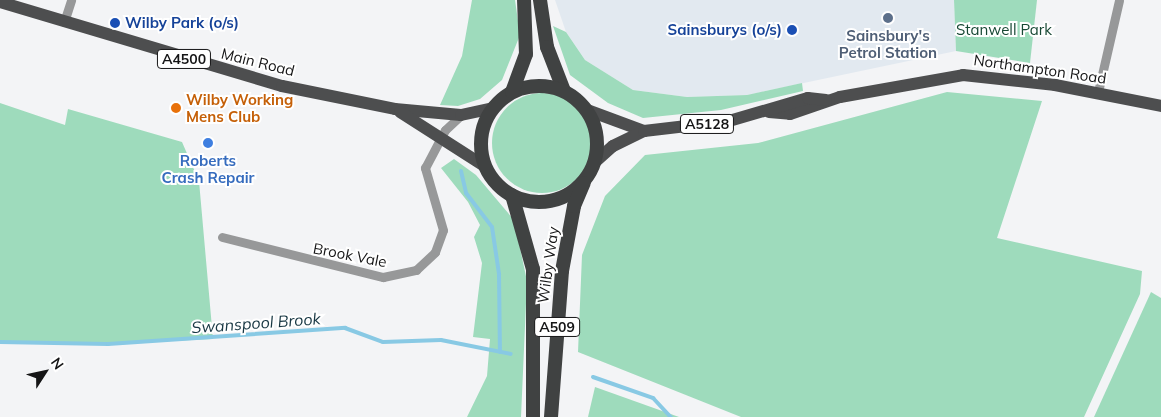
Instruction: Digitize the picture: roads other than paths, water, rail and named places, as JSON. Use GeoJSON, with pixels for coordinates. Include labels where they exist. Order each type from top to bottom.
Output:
{"type":"FeatureCollection","features":[{"type":"Feature","properties":{"kind":"highway"},"geometry":{"type":"LineString","coordinates":[[512,92],[543,85],[564,91],[587,110],[598,141],[595,162],[585,180],[556,200],[534,202],[512,195],[486,167],[482,136],[494,108],[512,92],[526,54],[524,0]]}},
{"type":"Feature","properties":{"kind":"highway"},"geometry":{"type":"LineString","coordinates":[[540,0],[546,47],[564,91]]}},
{"type":"Feature","properties":{"kind":"highway","name":"Wilby Way"},"geometry":{"type":"LineString","coordinates":[[551,417],[562,271],[574,206],[585,180]]}},
{"type":"Feature","properties":{"kind":"highway","name":"Wilby Way"},"geometry":{"type":"LineString","coordinates":[[512,195],[533,269],[533,417]]}},
{"type":"Feature","properties":{"kind":"main road","name":"Main Road"},"geometry":{"type":"LineString","coordinates":[[0,2],[248,78],[395,109],[461,115],[494,108]]}},
{"type":"Feature","properties":{"kind":"main road","name":"Northampton Road"},"geometry":{"type":"LineString","coordinates":[[595,162],[613,146],[644,131],[769,112],[790,114],[826,100],[912,81],[963,75],[1098,92],[1161,106]]}},
{"type":"Feature","properties":{"kind":"main road","name":"Main Road"},"geometry":{"type":"LineString","coordinates":[[395,109],[442,137],[486,167]]}},
{"type":"Feature","properties":{"kind":"main road","name":"Northampton Road"},"geometry":{"type":"LineString","coordinates":[[587,110],[644,131]]}},
{"type":"Feature","properties":{"kind":"street"},"geometry":{"type":"LineString","coordinates":[[64,22],[71,0]]}},
{"type":"Feature","properties":{"kind":"street"},"geometry":{"type":"LineString","coordinates":[[1098,92],[1119,0]]}},
{"type":"Feature","properties":{"kind":"street","name":"Brook Vale"},"geometry":{"type":"LineString","coordinates":[[222,237],[359,273],[390,278],[407,274],[429,258],[442,237],[442,214],[426,168],[442,137],[461,115]]}},
{"type":"Feature","properties":{"kind":"waterway"},"geometry":{"type":"LineString","coordinates":[[461,171],[466,193],[492,227],[499,274],[500,352]]}},
{"type":"Feature","properties":{"kind":"waterway","name":"Swanspool Brook"},"geometry":{"type":"LineString","coordinates":[[0,342],[108,344],[345,328],[383,342],[441,340],[511,354]]}},
{"type":"Feature","properties":{"kind":"waterway","name":"Swanspool Brook"},"geometry":{"type":"LineString","coordinates":[[593,377],[653,398],[671,417]]}},
{"type":"Feature","properties":{"kind":"place","name":"Sainsbury's Petrol Station"},"geometry":{"type":"Point","coordinates":[888,18]}},
{"type":"Feature","properties":{"kind":"place","name":"Wilby Park (o/s)"},"geometry":{"type":"Point","coordinates":[115,23]}},
{"type":"Feature","properties":{"kind":"place","name":"Sainsburys (o/s)"},"geometry":{"type":"Point","coordinates":[792,30]}},
{"type":"Feature","properties":{"kind":"place","name":"Wilby Working Mens Club"},"geometry":{"type":"Point","coordinates":[176,108]}},
{"type":"Feature","properties":{"kind":"place","name":"Roberts Crash Repair"},"geometry":{"type":"Point","coordinates":[208,143]}},
{"type":"Feature","properties":{"kind":"park label","name":"Stanwell Park"},"geometry":{"type":"Point","coordinates":[1004,30]}}]}
